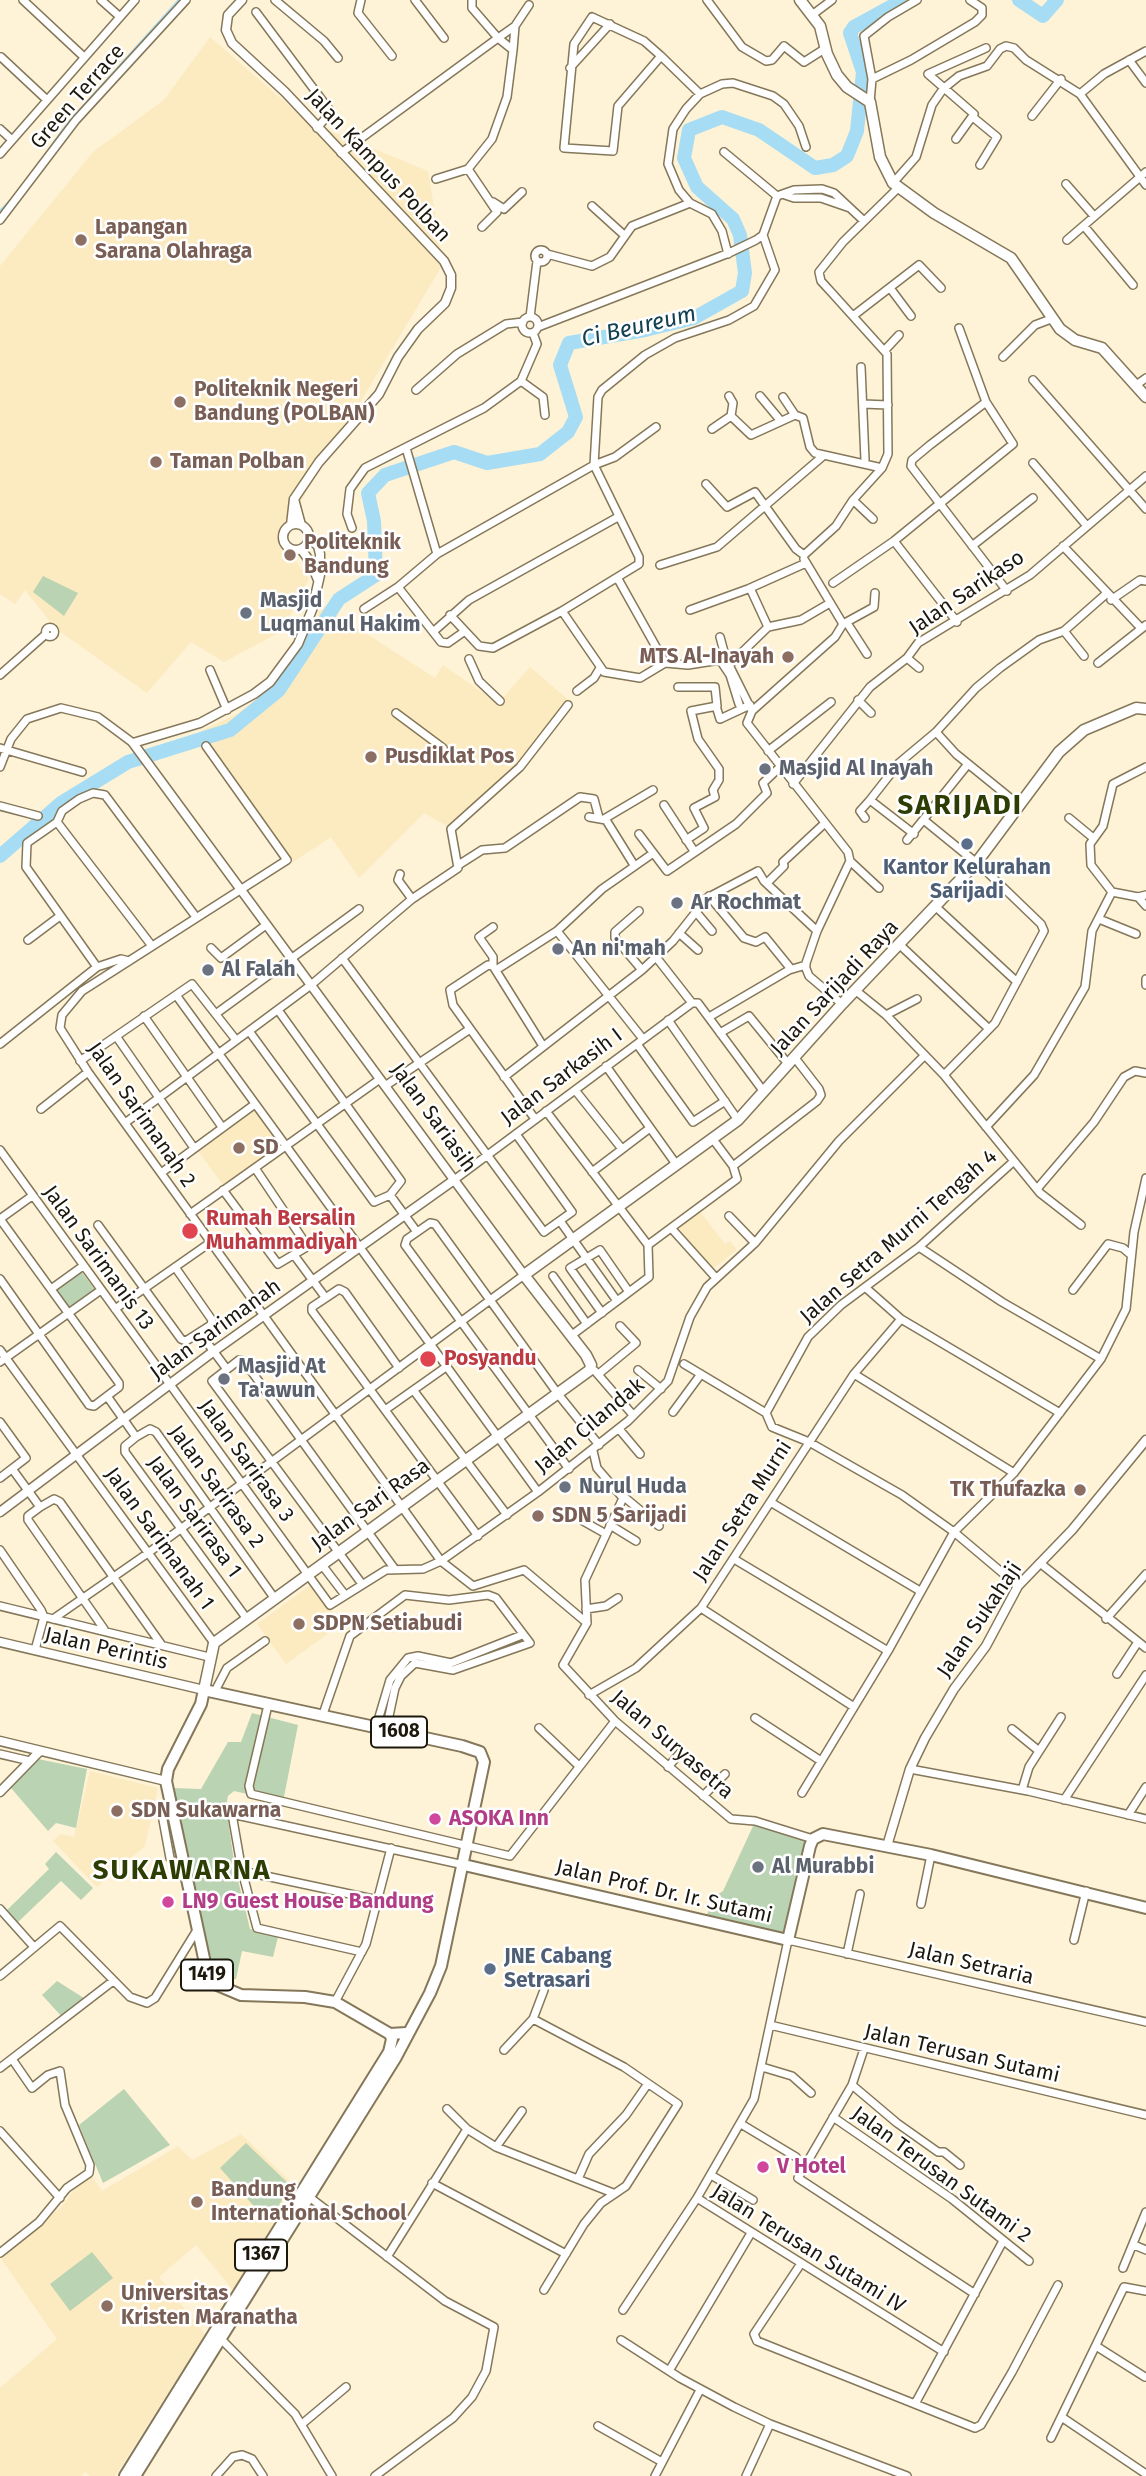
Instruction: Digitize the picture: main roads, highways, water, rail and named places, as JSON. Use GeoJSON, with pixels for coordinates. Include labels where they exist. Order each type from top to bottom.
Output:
{"type":"FeatureCollection","features":[{"type":"Feature","properties":{"kind":"main road"},"geometry":{"type":"LineString","coordinates":[[800,0],[822,31],[831,66],[853,91],[867,99],[880,158],[896,185],[934,213],[1011,258],[1051,318],[1075,340],[1102,348],[1146,397]]}},
{"type":"Feature","properties":{"kind":"main road","name":"Jalan Sarijadi Raya"},"geometry":{"type":"LineString","coordinates":[[524,1275],[738,1120],[855,990],[977,863],[1055,756],[1077,735],[1136,708],[1146,709]]}},
{"type":"Feature","properties":{"kind":"main road","name":"Jalan Sariasih"},"geometry":{"type":"LineString","coordinates":[[524,1275],[572,1335],[595,1371]]}},
{"type":"Feature","properties":{"kind":"main road","name":"Jalan Sari Rasa"},"geometry":{"type":"LineString","coordinates":[[209,1691],[209,1657],[214,1643],[528,1415],[595,1371]]}},
{"type":"Feature","properties":{"kind":"main road","name":"1608"},"geometry":{"type":"LineString","coordinates":[[209,1691],[471,1748],[484,1757],[483,1776],[464,1865]]}},
{"type":"Feature","properties":{"kind":"main road","name":"1419"},"geometry":{"type":"LineString","coordinates":[[209,1691],[167,1770],[166,1781],[206,1971],[215,1984],[241,1995],[305,1997],[335,2002],[390,2034]]}},
{"type":"Feature","properties":{"kind":"main road","name":"Jalan Prof. Dr. Ir. Sutami"},"geometry":{"type":"LineString","coordinates":[[464,1865],[788,1940],[813,1839],[828,1833],[1146,1908]]}},
{"type":"Feature","properties":{"kind":"main road","name":"1367"},"geometry":{"type":"LineString","coordinates":[[135,2476],[396,2057],[441,1966],[464,1865]]}},
{"type":"Feature","properties":{"kind":"main road"},"geometry":{"type":"LineString","coordinates":[[390,2034],[406,2033]]}},
{"type":"Feature","properties":{"kind":"main road","name":"1367"},"geometry":{"type":"LineString","coordinates":[[125,2476],[389,2052],[392,2039],[390,2034]]}},
{"type":"Feature","properties":{"kind":"waterway"},"geometry":{"type":"LineString","coordinates":[[32,173],[68,123],[179,0]]}},
{"type":"Feature","properties":{"kind":"waterway","name":"Ci Beureum"},"geometry":{"type":"LineString","coordinates":[[0,856],[61,803],[128,762],[230,730],[279,690],[339,599],[376,575],[374,521],[368,493],[385,475],[454,452],[487,463],[540,454],[568,432],[576,417],[560,365],[569,343],[645,330],[694,318],[742,291],[745,273],[740,235],[733,219],[697,187],[684,158],[689,130],[722,117],[759,130],[815,168],[833,165],[847,156],[857,131],[863,72],[850,33],[854,27],[903,0]]}},
{"type":"Feature","properties":{"kind":"waterway","name":"Ci Beureum"},"geometry":{"type":"LineString","coordinates":[[1019,0],[1043,16],[1057,0]]}},
{"type":"Feature","properties":{"kind":"waterway"},"geometry":{"type":"LineString","coordinates":[[0,211],[11,200]]}},
{"type":"Feature","properties":{"kind":"place","name":"Lapangan Sarana Olahraga"},"geometry":{"type":"Point","coordinates":[81,240]}},
{"type":"Feature","properties":{"kind":"place","name":"Politeknik Negeri Bandung (POLBAN)"},"geometry":{"type":"Point","coordinates":[180,402]}},
{"type":"Feature","properties":{"kind":"place","name":"Taman Polban"},"geometry":{"type":"Point","coordinates":[156,462]}},
{"type":"Feature","properties":{"kind":"place","name":"Politeknik Bandung"},"geometry":{"type":"Point","coordinates":[290,555]}},
{"type":"Feature","properties":{"kind":"place","name":"Masjid Luqmanul Hakim"},"geometry":{"type":"Point","coordinates":[246,613]}},
{"type":"Feature","properties":{"kind":"place","name":"MTS Al-Inayah"},"geometry":{"type":"Point","coordinates":[788,657]}},
{"type":"Feature","properties":{"kind":"place","name":"Pusdiklat Pos"},"geometry":{"type":"Point","coordinates":[371,757]}},
{"type":"Feature","properties":{"kind":"place","name":"Masjid Al Inayah"},"geometry":{"type":"Point","coordinates":[765,769]}},
{"type":"Feature","properties":{"kind":"place","name":"Kantor Kelurahan Sarijadi"},"geometry":{"type":"Point","coordinates":[967,844]}},
{"type":"Feature","properties":{"kind":"place","name":"Ar Rochmat"},"geometry":{"type":"Point","coordinates":[677,903]}},
{"type":"Feature","properties":{"kind":"place","name":"An ni'mah"},"geometry":{"type":"Point","coordinates":[558,949]}},
{"type":"Feature","properties":{"kind":"place","name":"Al Falah"},"geometry":{"type":"Point","coordinates":[208,970]}},
{"type":"Feature","properties":{"kind":"place","name":"SD"},"geometry":{"type":"Point","coordinates":[239,1148]}},
{"type":"Feature","properties":{"kind":"place","name":"Rumah Bersalin Muhammadiyah"},"geometry":{"type":"Point","coordinates":[190,1231]}},
{"type":"Feature","properties":{"kind":"place","name":"Posyandu"},"geometry":{"type":"Point","coordinates":[428,1359]}},
{"type":"Feature","properties":{"kind":"place","name":"Masjid At Ta'awun"},"geometry":{"type":"Point","coordinates":[224,1379]}},
{"type":"Feature","properties":{"kind":"place","name":"Nurul Huda"},"geometry":{"type":"Point","coordinates":[565,1487]}},
{"type":"Feature","properties":{"kind":"place","name":"TK Thufazka"},"geometry":{"type":"Point","coordinates":[1080,1490]}},
{"type":"Feature","properties":{"kind":"place","name":"SDN 5 Sarijadi"},"geometry":{"type":"Point","coordinates":[538,1516]}},
{"type":"Feature","properties":{"kind":"place","name":"SDPN Setiabudi"},"geometry":{"type":"Point","coordinates":[299,1624]}},
{"type":"Feature","properties":{"kind":"place","name":"SDN Sukawarna"},"geometry":{"type":"Point","coordinates":[117,1811]}},
{"type":"Feature","properties":{"kind":"place","name":"ASOKA Inn"},"geometry":{"type":"Point","coordinates":[435,1819]}},
{"type":"Feature","properties":{"kind":"place","name":"Al Murabbi"},"geometry":{"type":"Point","coordinates":[758,1867]}},
{"type":"Feature","properties":{"kind":"place","name":"LN9 Guest House Bandung"},"geometry":{"type":"Point","coordinates":[168,1902]}},
{"type":"Feature","properties":{"kind":"place","name":"JNE Cabang Setrasari"},"geometry":{"type":"Point","coordinates":[490,1969]}},
{"type":"Feature","properties":{"kind":"place","name":"V Hotel"},"geometry":{"type":"Point","coordinates":[763,2167]}},
{"type":"Feature","properties":{"kind":"place","name":"Bandung International School"},"geometry":{"type":"Point","coordinates":[197,2202]}},
{"type":"Feature","properties":{"kind":"place","name":"Universitas Kristen Maranatha"},"geometry":{"type":"Point","coordinates":[107,2306]}},
{"type":"Feature","properties":{"kind":"district","name":"SARIJADI"},"geometry":{"type":"Point","coordinates":[960,806]}},
{"type":"Feature","properties":{"kind":"district","name":"SUKAWARNA"},"geometry":{"type":"Point","coordinates":[182,1871]}}]}
